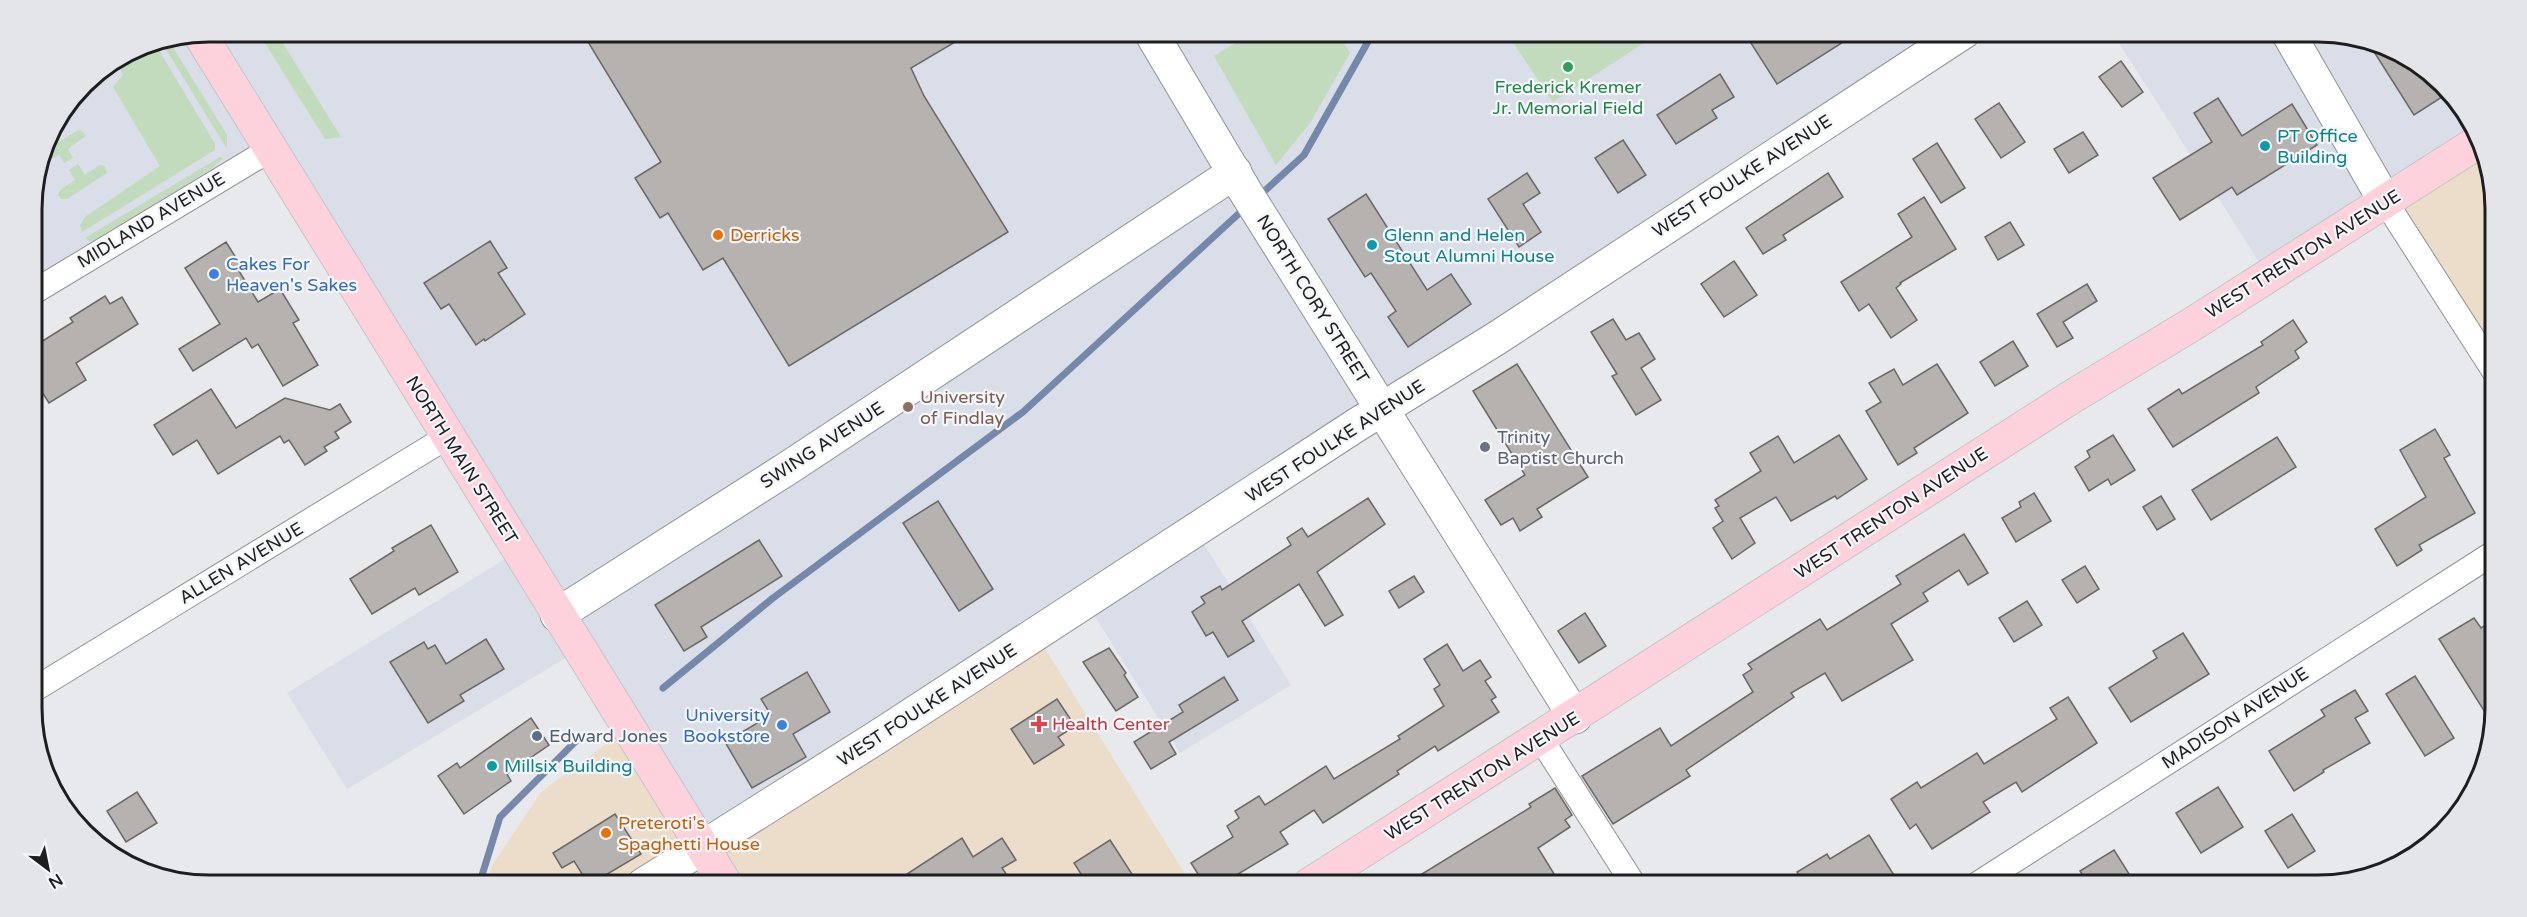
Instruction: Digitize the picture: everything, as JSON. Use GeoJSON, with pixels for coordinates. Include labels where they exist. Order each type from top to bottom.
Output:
{"type":"FeatureCollection","features":[{"type":"Feature","properties":{"kind":"main road","name":"NORTH MAIN STREET"},"geometry":{"type":"LineString","coordinates":[[206,42],[557,615],[720,875]]}},
{"type":"Feature","properties":{"kind":"main road","name":"WEST TRENTON AVENUE"},"geometry":{"type":"LineString","coordinates":[[1325,875],[1541,739],[2073,396],[2191,325],[2472,146]]}},
{"type":"Feature","properties":{"kind":"street","name":"NORTH CORY STREET"},"geometry":{"type":"LineString","coordinates":[[1155,42],[1240,182],[1575,717]]}},
{"type":"Feature","properties":{"kind":"street","name":"WEST FOULKE AVENUE"},"geometry":{"type":"LineString","coordinates":[[659,875],[1497,338],[1950,42]]}},
{"type":"Feature","properties":{"kind":"street"},"geometry":{"type":"LineString","coordinates":[[2293,42],[2385,201],[2485,357]]}},
{"type":"Feature","properties":{"kind":"street","name":"MIDLAND AVENUE"},"geometry":{"type":"LineString","coordinates":[[42,286],[271,149]]}},
{"type":"Feature","properties":{"kind":"street","name":"SWING AVENUE"},"geometry":{"type":"LineString","coordinates":[[557,615],[1240,182]]}},
{"type":"Feature","properties":{"kind":"street","name":"ALLEN AVENUE"},"geometry":{"type":"LineString","coordinates":[[42,684],[447,436]]}},
{"type":"Feature","properties":{"kind":"street","name":"MADISON AVENUE"},"geometry":{"type":"LineString","coordinates":[[1992,875],[2485,558]]}},
{"type":"Feature","properties":{"kind":"street"},"geometry":{"type":"LineString","coordinates":[[1541,739],[1628,875]]}},
{"type":"Feature","properties":{"kind":"shaded area","name":"University of Findlay"},"geometry":{"type":"Polygon","coordinates":[[[198,42],[1954,42],[1196,531],[1291,685],[1180,753],[1086,602],[703,848],[579,650],[347,789],[287,693],[518,551],[271,149],[46,284],[42,278],[43,187],[48,165],[64,125],[76,107],[99,83],[125,64],[155,51],[198,42]]]}},
{"type":"Feature","properties":{"kind":"shaded area"},"geometry":{"type":"Polygon","coordinates":[[[2118,42],[2318,42],[2351,45],[2392,59],[2420,76],[2451,107],[2463,125],[2472,146],[2268,276],[2118,42]]]}},
{"type":"Feature","properties":{"kind":"shaded area"},"geometry":{"type":"Polygon","coordinates":[[[2472,146],[2484,187],[2485,359],[2385,201],[2472,146]]]}},
{"type":"Feature","properties":{"kind":"shaded area"},"geometry":{"type":"Polygon","coordinates":[[[1036,634],[1186,875],[490,875],[491,867],[541,792],[621,733],[1036,634]]]}},
{"type":"Feature","properties":{"kind":"green space"},"geometry":{"type":"Polygon","coordinates":[[[264,42],[282,42],[341,137],[325,139],[264,42]]]}},
{"type":"Feature","properties":{"kind":"green space"},"geometry":{"type":"Polygon","coordinates":[[[1237,42],[1343,42],[1350,53],[1310,123],[1276,165],[1214,56],[1237,42]]]}},
{"type":"Feature","properties":{"kind":"green space","name":"Frederick Kremer Jr. Memorial Field"},"geometry":{"type":"Polygon","coordinates":[[[1513,42],[1646,42],[1553,102],[1513,42]]]}},
{"type":"Feature","properties":{"kind":"green space"},"geometry":{"type":"Polygon","coordinates":[[[172,46],[227,135],[227,149],[165,48],[172,46]]]}},
{"type":"Feature","properties":{"kind":"green space"},"geometry":{"type":"Polygon","coordinates":[[[159,50],[215,144],[215,150],[82,232],[80,225],[85,217],[160,166],[113,87],[123,75],[120,67],[159,50]]]}},
{"type":"Feature","properties":{"kind":"green space"},"geometry":{"type":"Polygon","coordinates":[[[78,130],[86,136],[68,149],[73,158],[64,163],[59,155],[50,160],[55,145],[78,130]]]}},
{"type":"Feature","properties":{"kind":"green space"},"geometry":{"type":"Polygon","coordinates":[[[220,157],[223,158],[211,169],[97,240],[90,241],[85,238],[220,157]]]}},
{"type":"Feature","properties":{"kind":"green space"},"geometry":{"type":"Polygon","coordinates":[[[78,164],[85,175],[100,165],[105,166],[107,173],[67,199],[61,199],[58,194],[60,190],[75,180],[69,170],[78,164]]]}},
{"type":"Feature","properties":{"kind":"building"},"geometry":{"type":"Polygon","coordinates":[[[588,42],[955,42],[911,68],[924,96],[1008,232],[789,366],[723,258],[703,270],[668,213],[660,218],[635,178],[661,162],[588,42]]]}},
{"type":"Feature","properties":{"kind":"building"},"geometry":{"type":"Polygon","coordinates":[[[1750,42],[1843,42],[1777,84],[1750,42]]]}},
{"type":"Feature","properties":{"kind":"building"},"geometry":{"type":"Polygon","coordinates":[[[2374,52],[2402,64],[2420,76],[2442,97],[2414,115],[2374,52]]]}},
{"type":"Feature","properties":{"kind":"building"},"geometry":{"type":"Polygon","coordinates":[[[2121,61],[2143,92],[2122,107],[2099,77],[2121,61]]]}},
{"type":"Feature","properties":{"kind":"building"},"geometry":{"type":"Polygon","coordinates":[[[1720,74],[1734,97],[1712,110],[1717,118],[1676,144],[1657,115],[1720,74]]]}},
{"type":"Feature","properties":{"kind":"building","name":"PT Office Building"},"geometry":{"type":"Polygon","coordinates":[[[2218,98],[2242,136],[2292,104],[2317,145],[2237,195],[2232,187],[2180,220],[2153,178],[2212,142],[2194,113],[2218,98]]]}},
{"type":"Feature","properties":{"kind":"building"},"geometry":{"type":"Polygon","coordinates":[[[1999,103],[2025,142],[2001,158],[1975,119],[1999,103]]]}},
{"type":"Feature","properties":{"kind":"building"},"geometry":{"type":"Polygon","coordinates":[[[2083,132],[2098,155],[2069,173],[2054,149],[2083,132]]]}},
{"type":"Feature","properties":{"kind":"building"},"geometry":{"type":"Polygon","coordinates":[[[1623,140],[1646,175],[1618,193],[1595,158],[1623,140]]]}},
{"type":"Feature","properties":{"kind":"building"},"geometry":{"type":"Polygon","coordinates":[[[1937,143],[1965,188],[1941,203],[1913,159],[1937,143]]]}},
{"type":"Feature","properties":{"kind":"building"},"geometry":{"type":"Polygon","coordinates":[[[1527,173],[1540,193],[1523,204],[1541,232],[1519,247],[1488,199],[1527,173]]]}},
{"type":"Feature","properties":{"kind":"building"},"geometry":{"type":"Polygon","coordinates":[[[1828,173],[1843,197],[1783,235],[1786,240],[1763,254],[1746,228],[1828,173]]]}},
{"type":"Feature","properties":{"kind":"building"},"geometry":{"type":"Polygon","coordinates":[[[1366,194],[1427,290],[1451,274],[1471,304],[1408,347],[1388,317],[1396,311],[1371,273],[1365,277],[1328,219],[1366,194]]]}},
{"type":"Feature","properties":{"kind":"building"},"geometry":{"type":"Polygon","coordinates":[[[1924,197],[1956,249],[1900,283],[1896,288],[1917,320],[1891,338],[1869,304],[1859,311],[1841,282],[1912,237],[1898,214],[1924,197]]]}},
{"type":"Feature","properties":{"kind":"building"},"geometry":{"type":"Polygon","coordinates":[[[2010,222],[2024,245],[1998,260],[1985,237],[2010,222]]]}},
{"type":"Feature","properties":{"kind":"building"},"geometry":{"type":"Polygon","coordinates":[[[490,241],[507,268],[498,273],[525,314],[476,345],[449,304],[441,309],[424,283],[490,241]]]}},
{"type":"Feature","properties":{"kind":"building"},"geometry":{"type":"Polygon","coordinates":[[[226,242],[243,269],[239,271],[258,302],[280,289],[299,320],[293,323],[318,365],[283,386],[258,344],[252,348],[246,338],[193,371],[179,349],[220,324],[185,268],[226,242]]]}},
{"type":"Feature","properties":{"kind":"building"},"geometry":{"type":"Polygon","coordinates":[[[1734,261],[1757,295],[1724,317],[1701,284],[1734,261]]]}},
{"type":"Feature","properties":{"kind":"building"},"geometry":{"type":"Polygon","coordinates":[[[2087,284],[2097,301],[2063,322],[2073,338],[2057,347],[2037,314],[2087,284]]]}},
{"type":"Feature","properties":{"kind":"building"},"geometry":{"type":"Polygon","coordinates":[[[105,296],[110,304],[122,297],[138,324],[76,363],[86,380],[49,403],[42,392],[42,341],[73,322],[70,318],[105,296]]]}},
{"type":"Feature","properties":{"kind":"building"},"geometry":{"type":"Polygon","coordinates":[[[1613,319],[1626,340],[1639,333],[1655,359],[1641,368],[1661,400],[1636,415],[1612,376],[1617,374],[1591,332],[1613,319]]]}},
{"type":"Feature","properties":{"kind":"building"},"geometry":{"type":"Polygon","coordinates":[[[2293,320],[2307,342],[2295,351],[2299,358],[2256,387],[2259,393],[2173,447],[2148,409],[2179,389],[2182,394],[2263,345],[2261,342],[2293,320]]]}},
{"type":"Feature","properties":{"kind":"building"},"geometry":{"type":"Polygon","coordinates":[[[2013,341],[2028,366],[1995,386],[1980,362],[2013,341]]]}},
{"type":"Feature","properties":{"kind":"building"},"geometry":{"type":"Polygon","coordinates":[[[1517,364],[1588,477],[1537,509],[1542,517],[1520,531],[1513,518],[1501,525],[1485,500],[1525,475],[1473,391],[1517,364]]]}},
{"type":"Feature","properties":{"kind":"building"},"geometry":{"type":"Polygon","coordinates":[[[1937,364],[1968,413],[1914,448],[1917,453],[1898,465],[1866,411],[1881,402],[1869,383],[1894,369],[1903,385],[1937,364]]]}},
{"type":"Feature","properties":{"kind":"building"},"geometry":{"type":"Polygon","coordinates":[[[211,389],[236,428],[285,398],[330,410],[340,404],[351,422],[335,432],[339,438],[324,447],[327,451],[305,465],[289,440],[284,443],[280,436],[218,474],[197,440],[173,455],[154,425],[211,389]]]}},
{"type":"Feature","properties":{"kind":"building"},"geometry":{"type":"Polygon","coordinates":[[[2435,429],[2450,455],[2444,458],[2475,513],[2419,545],[2422,550],[2397,566],[2375,529],[2426,497],[2400,450],[2435,429]]]}},
{"type":"Feature","properties":{"kind":"building"},"geometry":{"type":"Polygon","coordinates":[[[1839,435],[1867,479],[1837,499],[1835,496],[1791,521],[1776,497],[1740,518],[1755,543],[1732,559],[1713,528],[1723,521],[1715,508],[1719,506],[1715,500],[1761,471],[1750,453],[1778,436],[1794,463],[1839,435]]]}},
{"type":"Feature","properties":{"kind":"building"},"geometry":{"type":"Polygon","coordinates":[[[2113,435],[2135,470],[2111,485],[2108,479],[2089,491],[2075,467],[2090,457],[2087,451],[2113,435]]]}},
{"type":"Feature","properties":{"kind":"building"},"geometry":{"type":"Polygon","coordinates":[[[2277,437],[2296,467],[2211,520],[2192,490],[2277,437]]]}},
{"type":"Feature","properties":{"kind":"building"},"geometry":{"type":"Polygon","coordinates":[[[2034,493],[2051,521],[2016,542],[2002,518],[2021,507],[2019,502],[2034,493]]]}},
{"type":"Feature","properties":{"kind":"building"},"geometry":{"type":"Polygon","coordinates":[[[2161,496],[2175,519],[2157,530],[2143,507],[2161,496]]]}},
{"type":"Feature","properties":{"kind":"building"},"geometry":{"type":"Polygon","coordinates":[[[1368,498],[1385,524],[1317,572],[1343,615],[1325,626],[1299,584],[1242,621],[1254,641],[1228,657],[1213,632],[1206,636],[1192,612],[1205,603],[1201,597],[1220,586],[1222,590],[1291,545],[1287,538],[1302,528],[1308,537],[1368,498]]]}},
{"type":"Feature","properties":{"kind":"building"},"geometry":{"type":"Polygon","coordinates":[[[938,501],[993,589],[959,611],[903,523],[938,501]]]}},
{"type":"Feature","properties":{"kind":"building"},"geometry":{"type":"Polygon","coordinates":[[[431,525],[458,572],[419,595],[415,588],[372,614],[350,579],[394,551],[392,548],[431,525]]]}},
{"type":"Feature","properties":{"kind":"building"},"geometry":{"type":"Polygon","coordinates":[[[1964,534],[1988,573],[1968,585],[1959,570],[1923,593],[1928,601],[1891,624],[1913,660],[1842,701],[1825,673],[1791,693],[1794,697],[1686,770],[1690,776],[1613,824],[1582,776],[1660,728],[1671,746],[1753,692],[1743,675],[1752,669],[1748,664],[1820,619],[1827,630],[1901,584],[1896,576],[1964,534]]]}},
{"type":"Feature","properties":{"kind":"building"},"geometry":{"type":"Polygon","coordinates":[[[759,540],[782,576],[701,627],[707,637],[684,651],[655,605],[759,540]]]}},
{"type":"Feature","properties":{"kind":"building"},"geometry":{"type":"Polygon","coordinates":[[[2085,566],[2099,589],[2077,603],[2062,580],[2085,566]]]}},
{"type":"Feature","properties":{"kind":"building"},"geometry":{"type":"Polygon","coordinates":[[[1414,576],[1424,592],[1399,608],[1389,591],[1414,576]]]}},
{"type":"Feature","properties":{"kind":"building"},"geometry":{"type":"Polygon","coordinates":[[[2027,601],[2042,625],[2014,642],[1999,618],[2027,601]]]}},
{"type":"Feature","properties":{"kind":"building"},"geometry":{"type":"Polygon","coordinates":[[[1585,613],[1606,646],[1579,663],[1558,631],[1585,613]]]}},
{"type":"Feature","properties":{"kind":"building"},"geometry":{"type":"Polygon","coordinates":[[[2474,618],[2481,628],[2485,625],[2485,712],[2439,639],[2474,618]]]}},
{"type":"Feature","properties":{"kind":"building"},"geometry":{"type":"Polygon","coordinates":[[[2183,633],[2209,674],[2131,722],[2109,688],[2157,658],[2153,651],[2183,633]]]}},
{"type":"Feature","properties":{"kind":"building"},"geometry":{"type":"Polygon","coordinates":[[[486,639],[504,669],[460,695],[464,701],[428,723],[390,662],[424,642],[428,649],[435,645],[446,664],[486,639]]]}},
{"type":"Feature","properties":{"kind":"building"},"geometry":{"type":"Polygon","coordinates":[[[1447,644],[1463,671],[1480,660],[1491,677],[1485,681],[1496,697],[1491,700],[1499,712],[1438,751],[1435,746],[1397,771],[1399,774],[1323,823],[1314,810],[1280,832],[1288,844],[1237,875],[1199,875],[1191,863],[1233,837],[1227,826],[1239,818],[1235,811],[1259,796],[1265,805],[1326,766],[1334,779],[1400,739],[1398,736],[1444,706],[1434,689],[1440,685],[1424,659],[1447,644]]]}},
{"type":"Feature","properties":{"kind":"building"},"geometry":{"type":"Polygon","coordinates":[[[1109,648],[1126,673],[1124,675],[1138,697],[1116,711],[1083,662],[1109,648]]]}},
{"type":"Feature","properties":{"kind":"building","name":"University Bookstore"},"geometry":{"type":"Polygon","coordinates":[[[807,672],[830,712],[793,734],[806,757],[752,788],[725,742],[771,715],[761,699],[807,672]]]}},
{"type":"Feature","properties":{"kind":"building"},"geometry":{"type":"Polygon","coordinates":[[[2415,676],[2454,738],[2425,756],[2386,694],[2415,676]]]}},
{"type":"Feature","properties":{"kind":"building"},"geometry":{"type":"Polygon","coordinates":[[[1224,677],[1238,700],[1169,742],[1176,754],[1151,769],[1134,742],[1183,712],[1179,705],[1224,677]]]}},
{"type":"Feature","properties":{"kind":"building"},"geometry":{"type":"Polygon","coordinates":[[[2355,690],[2368,711],[2355,718],[2370,743],[2323,770],[2324,772],[2294,791],[2269,751],[2325,716],[2321,710],[2355,690]]]}},
{"type":"Feature","properties":{"kind":"building"},"geometry":{"type":"Polygon","coordinates":[[[2068,697],[2097,743],[2022,792],[2016,782],[1983,802],[1990,812],[1932,849],[1916,824],[1910,829],[1891,799],[1917,782],[1921,788],[1977,753],[1984,764],[2057,719],[2050,708],[2068,697]]]}},
{"type":"Feature","properties":{"kind":"building"},"geometry":{"type":"Polygon","coordinates":[[[1057,699],[1075,726],[1058,737],[1064,745],[1034,764],[1011,729],[1057,699]]]}},
{"type":"Feature","properties":{"kind":"building","name":"Millsix Building"},"geometry":{"type":"Polygon","coordinates":[[[531,718],[549,745],[507,774],[511,781],[464,814],[438,776],[457,763],[460,768],[531,718]]]}},
{"type":"Feature","properties":{"kind":"building"},"geometry":{"type":"Polygon","coordinates":[[[2218,787],[2243,827],[2201,853],[2176,813],[2218,787]]]}},
{"type":"Feature","properties":{"kind":"building"},"geometry":{"type":"Polygon","coordinates":[[[1555,788],[1572,815],[1565,820],[1570,827],[1538,848],[1555,875],[1420,875],[1531,807],[1529,804],[1555,788]]]}},
{"type":"Feature","properties":{"kind":"building"},"geometry":{"type":"Polygon","coordinates":[[[137,792],[157,823],[126,842],[107,811],[137,792]]]}},
{"type":"Feature","properties":{"kind":"building","name":"Preteroti's Spaghetti House"},"geometry":{"type":"Polygon","coordinates":[[[615,814],[641,854],[606,875],[583,875],[574,861],[562,868],[553,853],[615,814]]]}},
{"type":"Feature","properties":{"kind":"building"},"geometry":{"type":"Polygon","coordinates":[[[2292,814],[2315,851],[2288,868],[2265,831],[2292,814]]]}},
{"type":"Feature","properties":{"kind":"building"},"geometry":{"type":"Polygon","coordinates":[[[1869,835],[1894,875],[1799,875],[1797,872],[1827,854],[1830,859],[1869,835]]]}},
{"type":"Feature","properties":{"kind":"building"},"geometry":{"type":"Polygon","coordinates":[[[962,838],[973,857],[1002,838],[1016,860],[1002,868],[1007,875],[907,874],[962,838]]]}},
{"type":"Feature","properties":{"kind":"building"},"geometry":{"type":"Polygon","coordinates":[[[1110,840],[1133,875],[1082,875],[1074,863],[1110,840]]]}},
{"type":"Feature","properties":{"kind":"building"},"geometry":{"type":"Polygon","coordinates":[[[2114,850],[2130,875],[2083,875],[2080,871],[2114,850]]]}},
{"type":"Feature","properties":{"kind":"waterway"},"geometry":{"type":"LineString","coordinates":[[1259,196],[1304,155],[1368,42]]}},
{"type":"Feature","properties":{"kind":"waterway"},"geometry":{"type":"LineString","coordinates":[[663,688],[773,598],[1023,412],[1246,207]]}},
{"type":"Feature","properties":{"kind":"waterway"},"geometry":{"type":"LineString","coordinates":[[482,875],[500,817],[577,740]]}},
{"type":"Feature","properties":{"kind":"place","name":"Frederick Kremer Jr. Memorial Field"},"geometry":{"type":"Point","coordinates":[1568,67]}},
{"type":"Feature","properties":{"kind":"place","name":"PT Office Building"},"geometry":{"type":"Point","coordinates":[2265,146]}},
{"type":"Feature","properties":{"kind":"place","name":"Derricks"},"geometry":{"type":"Point","coordinates":[718,235]}},
{"type":"Feature","properties":{"kind":"place","name":"Glenn and Helen Stout Alumni House"},"geometry":{"type":"Point","coordinates":[1372,245]}},
{"type":"Feature","properties":{"kind":"place","name":"Cakes For Heaven's Sakes"},"geometry":{"type":"Point","coordinates":[214,274]}},
{"type":"Feature","properties":{"kind":"place","name":"University of Findlay"},"geometry":{"type":"Point","coordinates":[908,407]}},
{"type":"Feature","properties":{"kind":"place","name":"Trinity Baptist Church"},"geometry":{"type":"Point","coordinates":[1485,447]}},
{"type":"Feature","properties":{"kind":"place","name":"Health Center"},"geometry":{"type":"Point","coordinates":[1039,724]}},
{"type":"Feature","properties":{"kind":"place","name":"University Bookstore"},"geometry":{"type":"Point","coordinates":[782,725]}},
{"type":"Feature","properties":{"kind":"place","name":"Edward Jones"},"geometry":{"type":"Point","coordinates":[537,736]}},
{"type":"Feature","properties":{"kind":"place","name":"Millsix Building"},"geometry":{"type":"Point","coordinates":[492,766]}},
{"type":"Feature","properties":{"kind":"place","name":"Preteroti's Spaghetti House"},"geometry":{"type":"Point","coordinates":[606,833]}}]}
